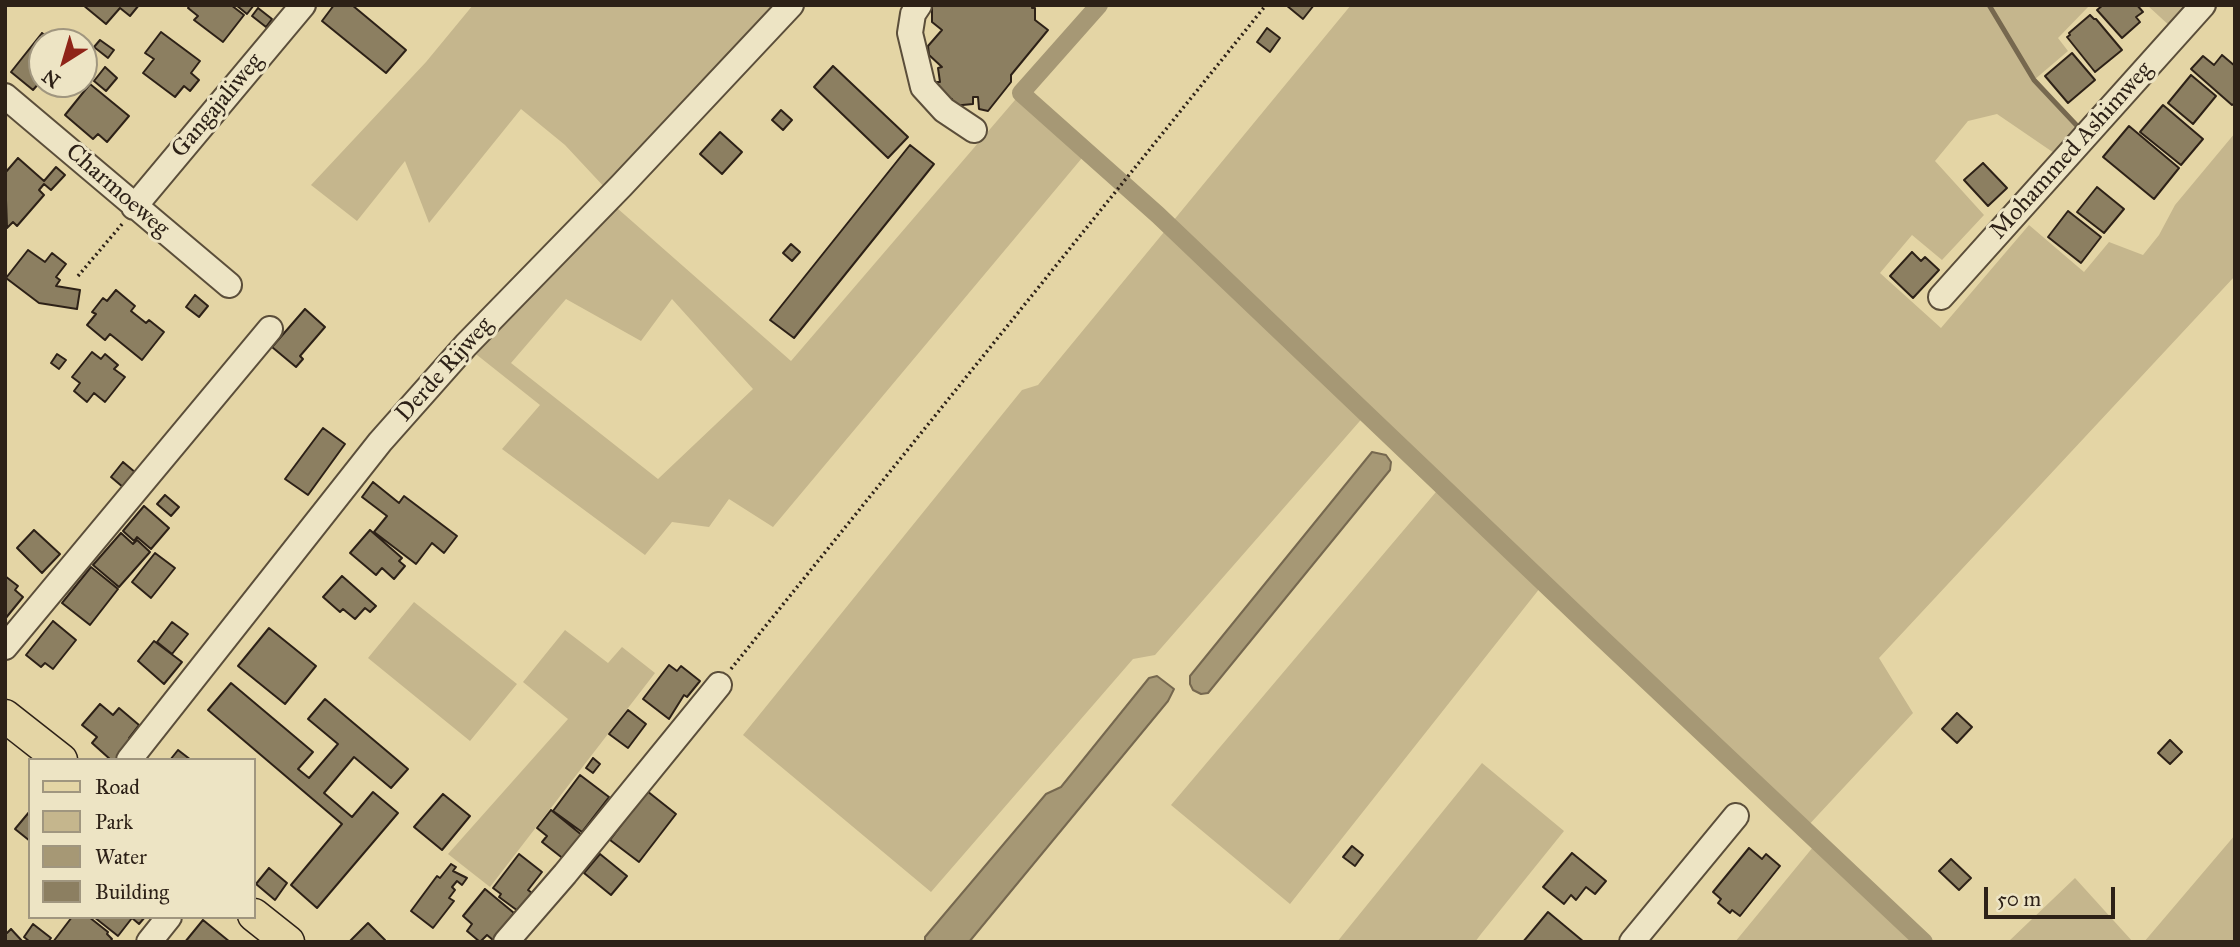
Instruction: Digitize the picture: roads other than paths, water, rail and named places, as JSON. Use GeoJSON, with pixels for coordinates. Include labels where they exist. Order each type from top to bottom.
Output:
{"type":"FeatureCollection","features":[{"type":"Feature","properties":{"kind":"main road"},"geometry":{"type":"LineString","coordinates":[[5,716],[58,758]]}},
{"type":"Feature","properties":{"kind":"main road"},"geometry":{"type":"LineString","coordinates":[[256,917],[288,942]]}},
{"type":"Feature","properties":{"kind":"street","name":"Gangajaliweg"},"geometry":{"type":"LineString","coordinates":[[134,207],[303,5]]}},
{"type":"Feature","properties":{"kind":"street","name":"Derde Rijweg"},"geometry":{"type":"LineString","coordinates":[[131,758],[380,442],[466,345],[621,186],[791,5]]}},
{"type":"Feature","properties":{"kind":"street"},"geometry":{"type":"LineString","coordinates":[[919,5],[910,33],[923,87],[944,110],[974,130]]}},
{"type":"Feature","properties":{"kind":"street","name":"Mohammed Ashimweg"},"geometry":{"type":"LineString","coordinates":[[1941,297],[2203,5]]}},
{"type":"Feature","properties":{"kind":"street","name":"Charmoeweg"},"geometry":{"type":"LineString","coordinates":[[5,96],[229,285]]}},
{"type":"Feature","properties":{"kind":"street"},"geometry":{"type":"LineString","coordinates":[[5,648],[270,329]]}},
{"type":"Feature","properties":{"kind":"street"},"geometry":{"type":"LineString","coordinates":[[506,942],[719,685]]}},
{"type":"Feature","properties":{"kind":"street"},"geometry":{"type":"LineString","coordinates":[[1632,942],[1736,816]]}},
{"type":"Feature","properties":{"kind":"street"},"geometry":{"type":"LineString","coordinates":[[149,942],[167,919]]}},
{"type":"Feature","properties":{"kind":"water"},"geometry":{"type":"Polygon","coordinates":[[[1372,452],[1386,455],[1391,462],[1390,470],[1208,693],[1201,694],[1193,690],[1190,676],[1372,452]]]}},
{"type":"Feature","properties":{"kind":"water"},"geometry":{"type":"Polygon","coordinates":[[[1157,676],[1174,689],[1168,701],[969,942],[925,942],[925,937],[1046,794],[1061,787],[1149,678],[1157,676]]]}},
{"type":"Feature","properties":{"kind":"waterway"},"geometry":{"type":"LineString","coordinates":[[1099,5],[1021,93],[1158,215],[1924,942]]}},
{"type":"Feature","properties":{"kind":"waterway"},"geometry":{"type":"LineString","coordinates":[[1989,5],[2034,80],[2081,130]]}}]}
